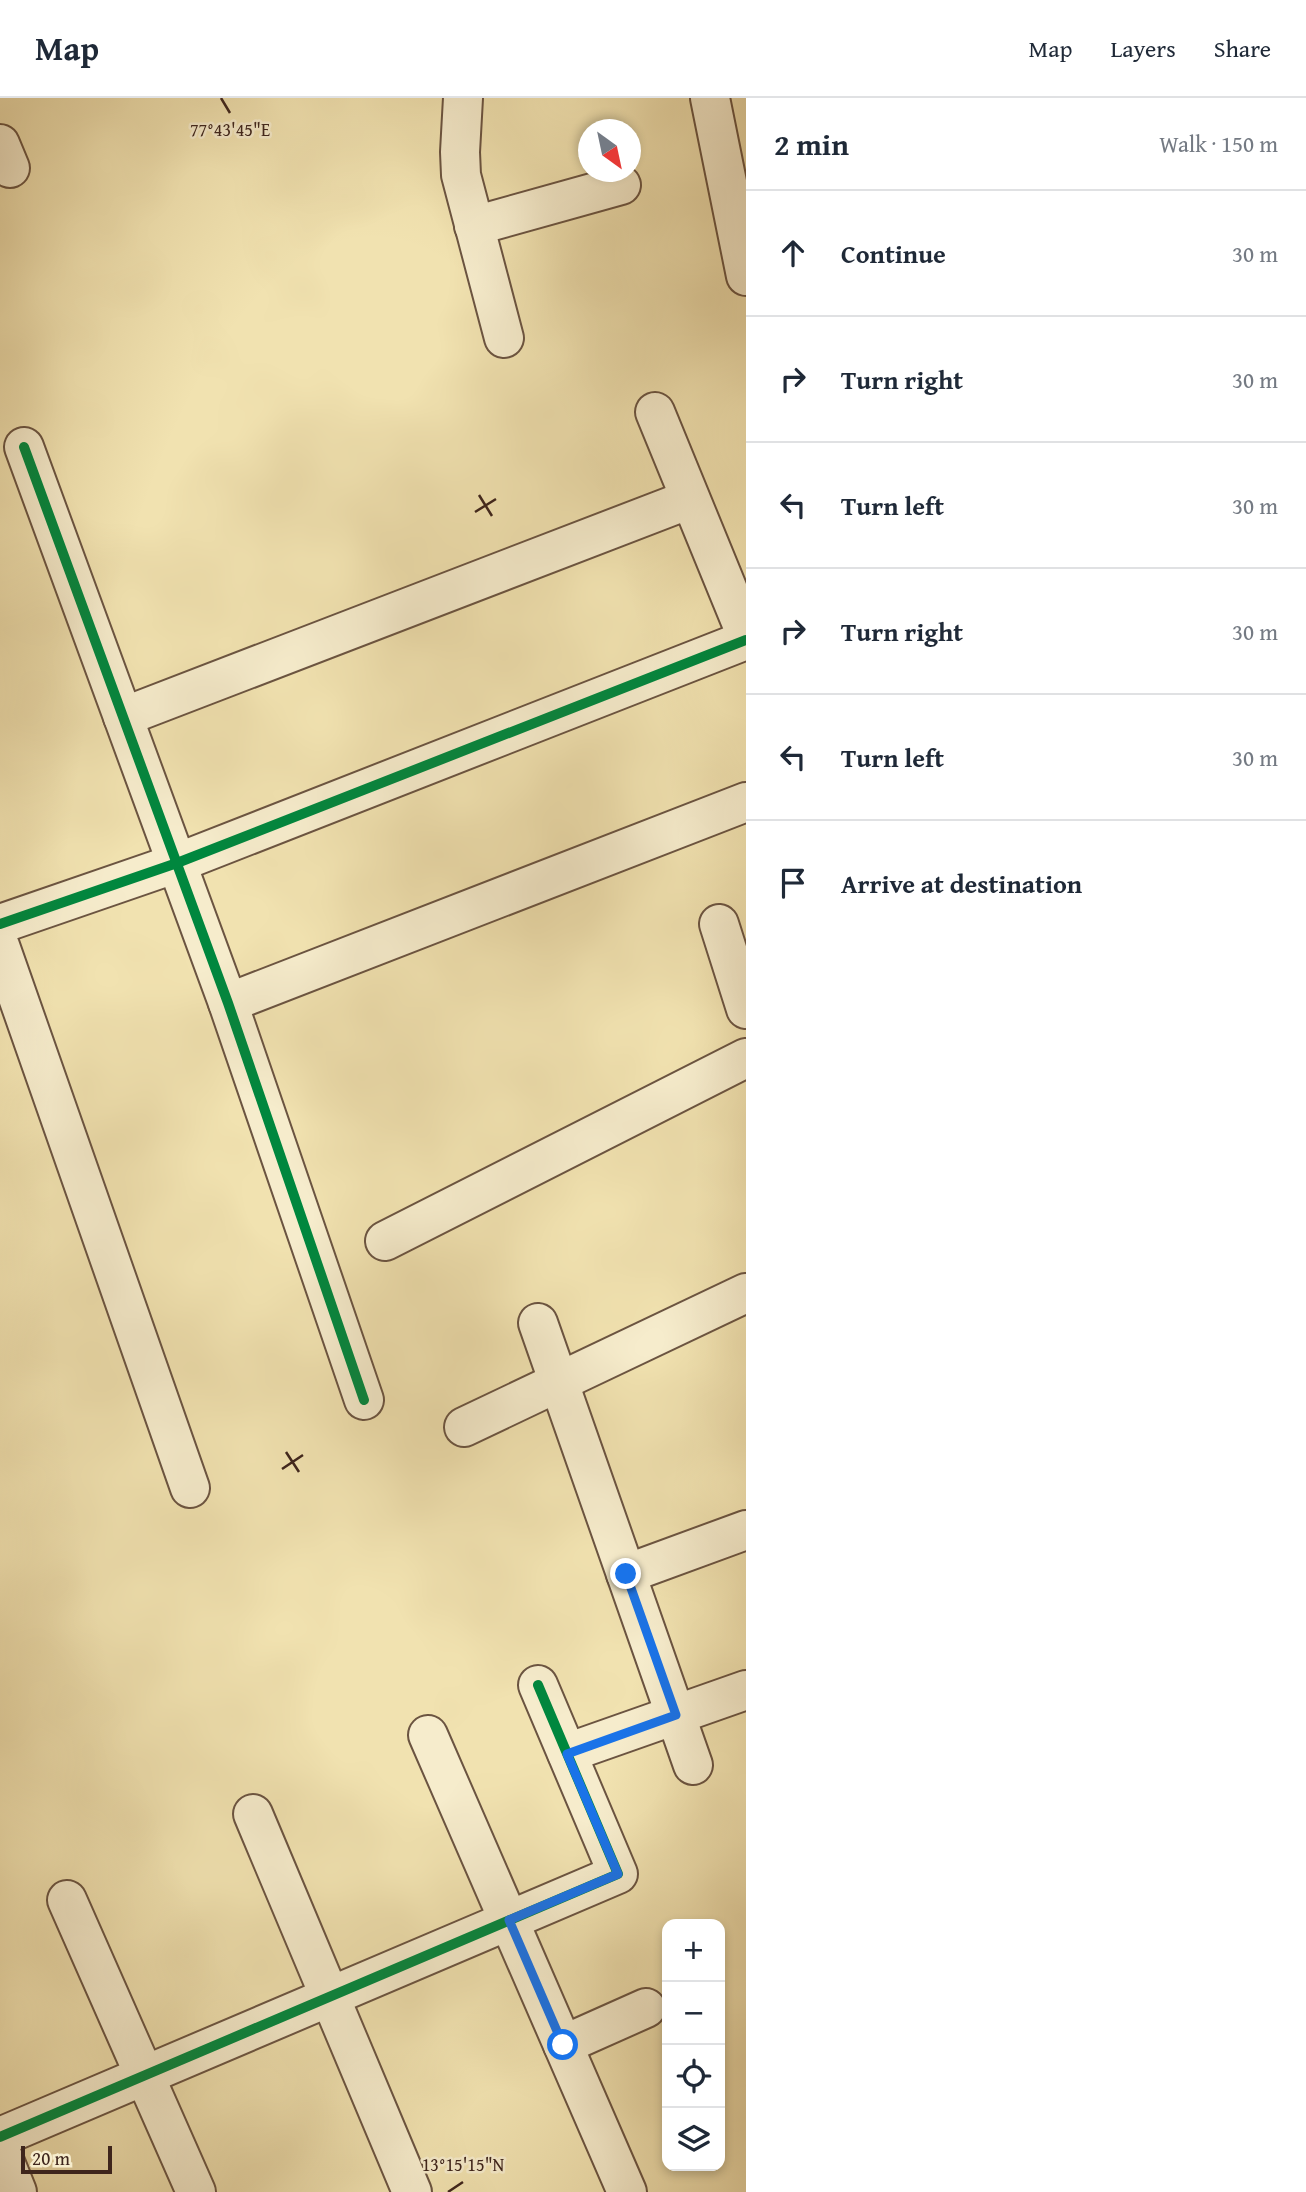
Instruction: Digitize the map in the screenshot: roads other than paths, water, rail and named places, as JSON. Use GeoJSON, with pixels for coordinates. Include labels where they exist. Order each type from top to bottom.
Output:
{"type":"FeatureCollection","features":[{"type":"Feature","properties":{"kind":"street"},"geometry":{"type":"LineString","coordinates":[[463,98],[461,176],[504,338]]}},
{"type":"Feature","properties":{"kind":"street"},"geometry":{"type":"LineString","coordinates":[[710,98],[746,276]]}},
{"type":"Feature","properties":{"kind":"street"},"geometry":{"type":"LineString","coordinates":[[474,226],[621,185]]}},
{"type":"Feature","properties":{"kind":"street"},"geometry":{"type":"LineString","coordinates":[[655,412],[746,634]]}},
{"type":"Feature","properties":{"kind":"street"},"geometry":{"type":"LineString","coordinates":[[24,447],[228,1003],[364,1400]]}},
{"type":"Feature","properties":{"kind":"street"},"geometry":{"type":"LineString","coordinates":[[123,717],[690,499]]}},
{"type":"Feature","properties":{"kind":"street"},"geometry":{"type":"LineString","coordinates":[[0,925],[177,863],[746,640]]}},
{"type":"Feature","properties":{"kind":"street"},"geometry":{"type":"LineString","coordinates":[[228,1003],[746,803]]}},
{"type":"Feature","properties":{"kind":"street"},"geometry":{"type":"LineString","coordinates":[[719,924],[746,1009]]}},
{"type":"Feature","properties":{"kind":"street"},"geometry":{"type":"LineString","coordinates":[[0,946],[190,1488]]}},
{"type":"Feature","properties":{"kind":"street"},"geometry":{"type":"LineString","coordinates":[[384,1241],[746,1058]]}},
{"type":"Feature","properties":{"kind":"street"},"geometry":{"type":"LineString","coordinates":[[464,1427],[746,1293]]}},
{"type":"Feature","properties":{"kind":"street"},"geometry":{"type":"LineString","coordinates":[[538,1323],[693,1765]]}},
{"type":"Feature","properties":{"kind":"street"},"geometry":{"type":"LineString","coordinates":[[626,1574],[746,1530]]}},
{"type":"Feature","properties":{"kind":"street"},"geometry":{"type":"LineString","coordinates":[[0,2137],[618,1874],[538,1685]]}},
{"type":"Feature","properties":{"kind":"street"},"geometry":{"type":"LineString","coordinates":[[567,1754],[746,1690]]}},
{"type":"Feature","properties":{"kind":"street"},"geometry":{"type":"LineString","coordinates":[[428,1735],[627,2192]]}},
{"type":"Feature","properties":{"kind":"street"},"geometry":{"type":"LineString","coordinates":[[253,1814],[412,2192]]}},
{"type":"Feature","properties":{"kind":"street"},"geometry":{"type":"LineString","coordinates":[[67,1900],[196,2192]]}},
{"type":"Feature","properties":{"kind":"street"},"geometry":{"type":"LineString","coordinates":[[563,2045],[646,2008]]}},
{"type":"Feature","properties":{"kind":"street"},"geometry":{"type":"LineString","coordinates":[[0,2150],[17,2192]]}}]}
